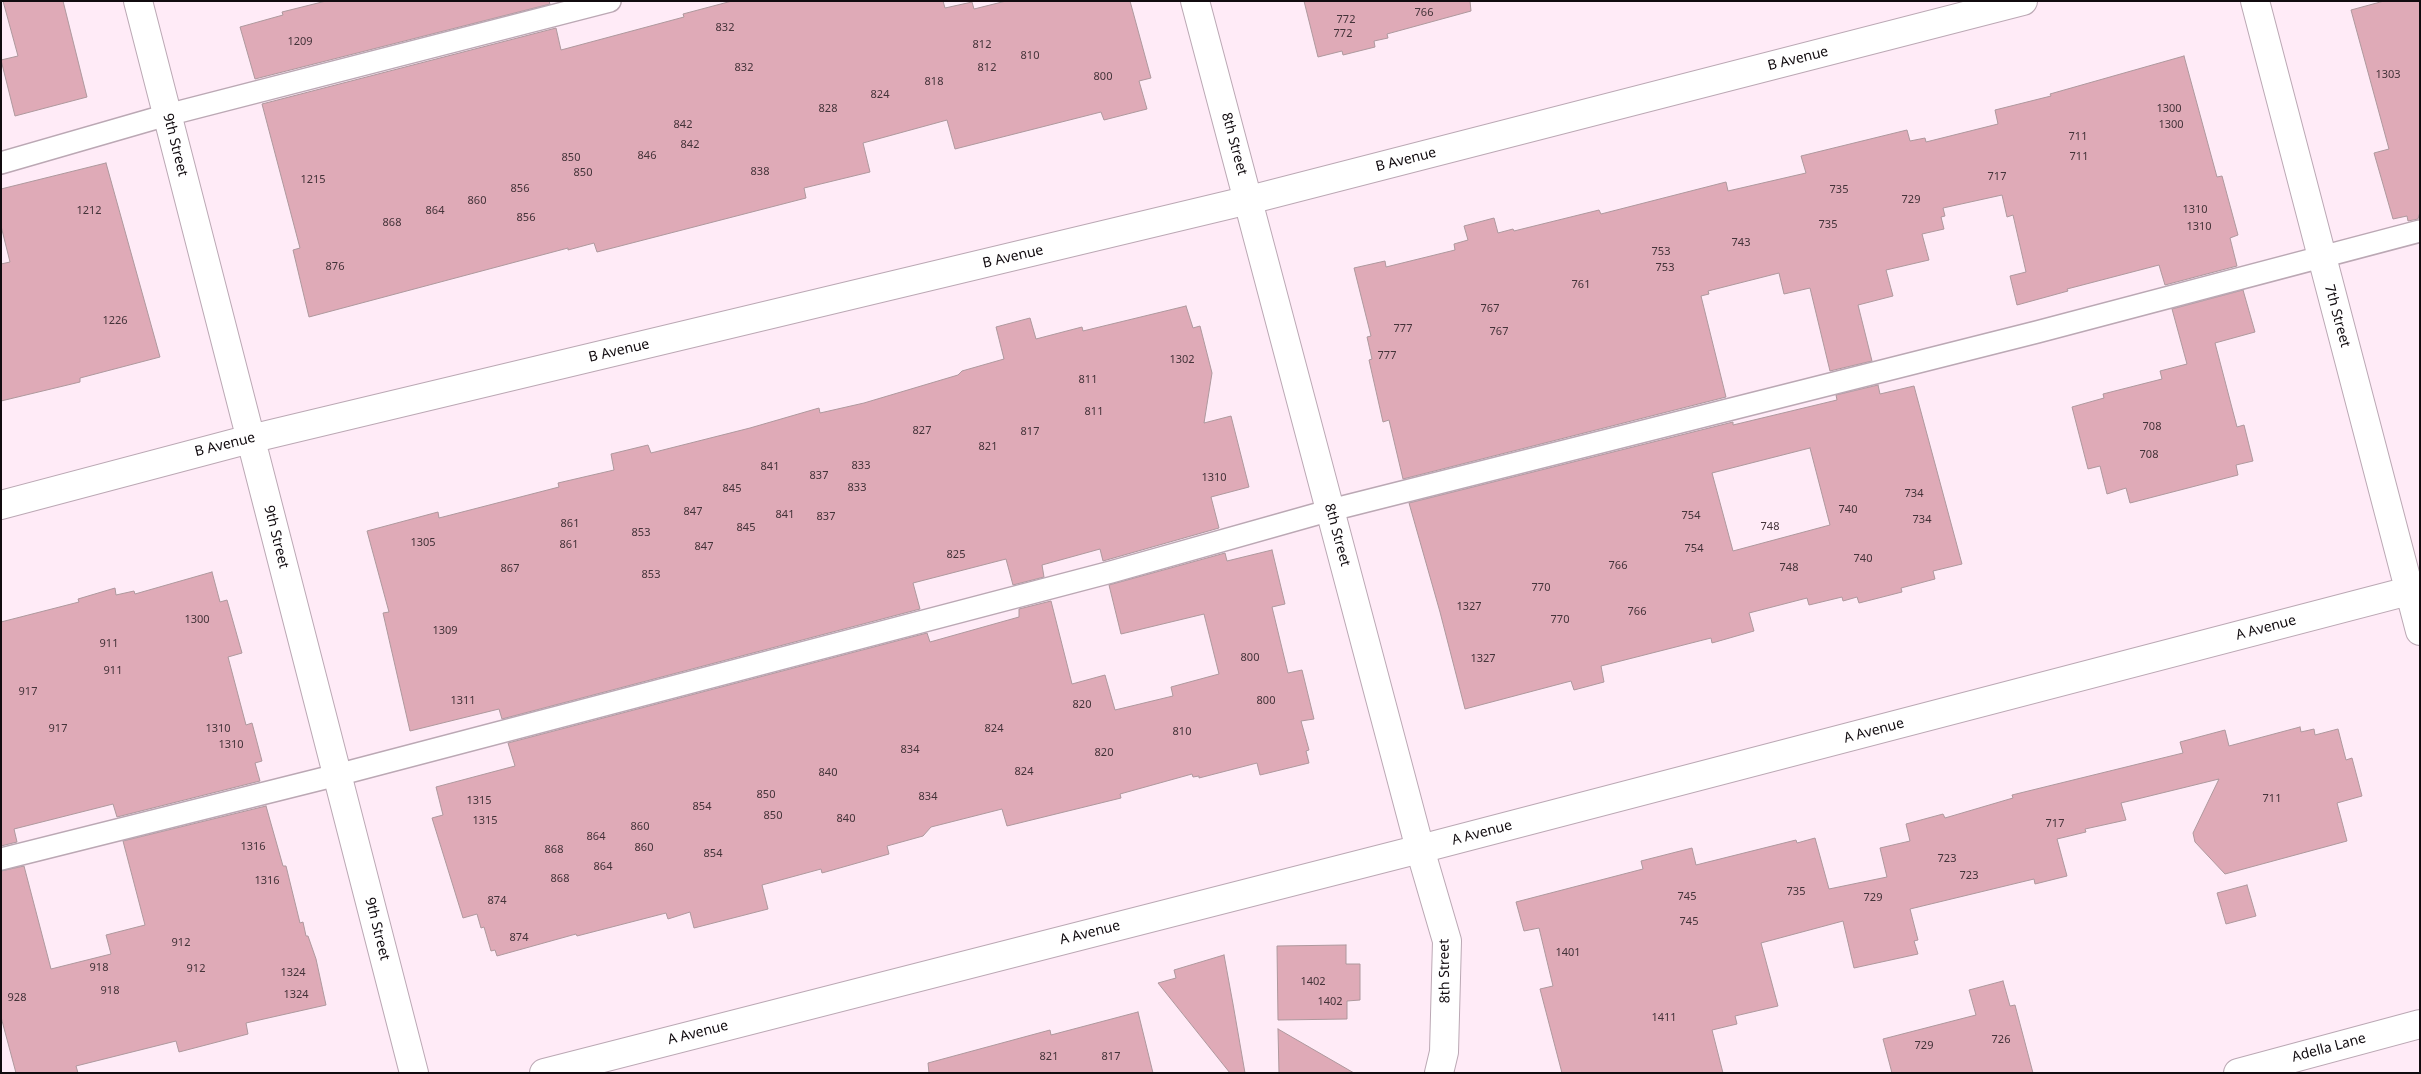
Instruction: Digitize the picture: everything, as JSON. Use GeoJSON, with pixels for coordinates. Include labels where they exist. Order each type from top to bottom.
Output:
{"type":"FeatureCollection","features":[{"type":"Feature","properties":{"kind":"street","name":"9th Street"},"geometry":{"type":"LineString","coordinates":[[138,1],[414,1073]]}},
{"type":"Feature","properties":{"kind":"street","name":"8th Street"},"geometry":{"type":"LineString","coordinates":[[1195,1],[1420,849],[1447,941],[1444,1052],[1439,1073]]}},
{"type":"Feature","properties":{"kind":"street","name":"B Avenue"},"geometry":{"type":"LineString","coordinates":[[1,505],[250,439],[1249,200],[2023,1]]}},
{"type":"Feature","properties":{"kind":"street","name":"7th Street"},"geometry":{"type":"LineString","coordinates":[[2255,1],[2322,256],[2414,589],[2420,631]]}},
{"type":"Feature","properties":{"kind":"street","name":"A Avenue"},"geometry":{"type":"LineString","coordinates":[[544,1073],[1420,849],[2414,589]]}},
{"type":"Feature","properties":{"kind":"street","name":"Adella Lane"},"geometry":{"type":"LineString","coordinates":[[2238,1073],[2420,1024]]}},
{"type":"Feature","properties":{"kind":"lane"},"geometry":{"type":"LineString","coordinates":[[1,163],[167,115],[610,1]]}},
{"type":"Feature","properties":{"kind":"lane"},"geometry":{"type":"LineString","coordinates":[[1,859],[337,775],[1111,572],[1331,510],[2027,334],[2420,231]]}},
{"type":"Feature","properties":{"kind":"building"},"geometry":{"type":"Polygon","coordinates":[[[3,1],[63,1],[87,97],[15,116],[1,60],[18,56],[3,1]]]}},
{"type":"Feature","properties":{"kind":"building"},"geometry":{"type":"Polygon","coordinates":[[[326,1],[549,1],[550,4],[255,79],[240,27],[283,15],[282,12],[326,1]]]}},
{"type":"Feature","properties":{"kind":"building"},"geometry":{"type":"Polygon","coordinates":[[[732,1],[943,1],[945,8],[972,2],[974,9],[1006,1],[1130,1],[1151,78],[1139,81],[1147,109],[1104,120],[1101,112],[955,149],[947,120],[863,143],[870,172],[804,188],[806,198],[597,252],[594,243],[568,250],[568,248],[309,317],[293,250],[300,248],[262,104],[556,28],[561,50],[684,17],[683,14],[732,1]]]}},
{"type":"Feature","properties":{"kind":"building"},"geometry":{"type":"Polygon","coordinates":[[[1304,1],[1470,1],[1471,11],[1387,34],[1388,38],[1374,41],[1375,47],[1343,55],[1342,51],[1318,57],[1304,1]]]}},
{"type":"Feature","properties":{"kind":"building"},"geometry":{"type":"Polygon","coordinates":[[[2384,1],[2420,1],[2420,212],[2418,219],[2408,221],[2407,216],[2393,219],[2374,153],[2389,149],[2351,10],[2384,1]]]}},
{"type":"Feature","properties":{"kind":"building"},"geometry":{"type":"Polygon","coordinates":[[[2184,56],[2217,177],[2222,176],[2238,235],[2230,238],[2237,266],[2165,285],[2159,265],[2067,289],[2068,291],[2017,305],[2010,276],[2026,272],[2013,215],[2007,217],[2002,195],[1943,208],[1945,216],[1941,217],[1944,229],[1922,234],[1929,260],[1886,270],[1893,296],[1858,305],[1872,361],[1830,371],[1810,288],[1784,294],[1779,273],[1708,291],[1709,294],[1701,296],[1726,397],[1403,479],[1389,420],[1383,422],[1369,360],[1372,359],[1367,337],[1371,336],[1354,268],[1385,261],[1386,267],[1455,250],[1454,244],[1468,240],[1464,226],[1494,218],[1498,233],[1513,229],[1514,231],[1599,210],[1601,214],[1726,182],[1728,191],[1806,173],[1801,156],[1907,130],[1910,141],[1925,138],[1926,142],[1998,124],[1995,110],[2051,96],[2050,94],[2184,56]]]}},
{"type":"Feature","properties":{"kind":"building"},"geometry":{"type":"Polygon","coordinates":[[[106,163],[160,357],[80,378],[80,382],[1,401],[1,264],[10,262],[1,226],[1,189],[106,163]]]}},
{"type":"Feature","properties":{"kind":"building"},"geometry":{"type":"Polygon","coordinates":[[[2243,290],[2255,332],[2215,343],[2237,427],[2244,425],[2253,461],[2236,465],[2238,475],[2130,503],[2126,488],[2107,494],[2100,466],[2088,469],[2072,407],[2104,398],[2103,394],[2162,379],[2160,371],[2187,364],[2172,309],[2243,290]]]}},
{"type":"Feature","properties":{"kind":"building"},"geometry":{"type":"Polygon","coordinates":[[[1186,306],[1193,328],[1200,326],[1212,373],[1204,423],[1231,416],[1249,487],[1211,497],[1219,528],[1103,561],[1100,549],[1042,565],[1044,577],[1013,585],[1006,559],[913,583],[920,609],[502,719],[499,709],[410,731],[383,613],[389,612],[367,531],[438,512],[439,518],[559,487],[558,483],[614,470],[611,454],[648,445],[651,453],[819,408],[820,413],[864,403],[958,375],[962,371],[1004,359],[996,327],[1030,318],[1036,339],[1082,327],[1083,331],[1186,306]]]}},
{"type":"Feature","properties":{"kind":"building"},"geometry":{"type":"Polygon","coordinates":[[[1878,385],[1880,394],[1914,386],[1962,564],[1933,571],[1935,579],[1901,588],[1902,592],[1859,603],[1857,597],[1843,601],[1842,597],[1809,605],[1807,598],[1749,613],[1754,631],[1712,643],[1711,638],[1601,666],[1604,682],[1574,690],[1571,681],[1465,709],[1409,503],[1733,422],[1733,425],[1837,400],[1836,395],[1878,385]],[[1810,448],[1712,473],[1733,551],[1830,525],[1810,448]]]}},
{"type":"Feature","properties":{"kind":"building"},"geometry":{"type":"Polygon","coordinates":[[[1272,550],[1285,604],[1272,607],[1288,673],[1302,670],[1314,719],[1301,721],[1309,750],[1306,751],[1309,763],[1260,775],[1257,763],[1199,778],[1199,776],[1193,777],[1192,774],[1120,794],[1121,798],[1007,826],[1002,809],[931,827],[923,836],[887,846],[889,854],[822,873],[821,869],[762,885],[768,909],[694,928],[690,912],[668,919],[666,913],[577,936],[576,934],[497,956],[495,950],[491,951],[484,927],[481,928],[477,914],[463,918],[432,818],[443,815],[436,787],[515,766],[508,743],[927,633],[930,642],[1019,617],[1019,609],[1051,601],[1072,684],[1105,675],[1115,710],[1173,696],[1171,687],[1219,674],[1204,614],[1121,634],[1109,585],[1225,553],[1227,561],[1272,550]]]}},
{"type":"Feature","properties":{"kind":"building"},"geometry":{"type":"Polygon","coordinates":[[[212,572],[220,602],[227,600],[242,653],[228,657],[246,725],[252,723],[262,761],[255,763],[260,781],[117,817],[113,804],[14,829],[17,842],[1,846],[1,622],[79,602],[78,599],[115,588],[116,595],[134,591],[135,594],[212,572]]]}},
{"type":"Feature","properties":{"kind":"building"},"geometry":{"type":"Polygon","coordinates":[[[2300,727],[2301,732],[2314,729],[2315,735],[2338,729],[2346,760],[2352,758],[2362,796],[2337,803],[2347,841],[2225,874],[2195,842],[2193,833],[2219,779],[2121,803],[2126,820],[2085,829],[2086,832],[2057,839],[2067,876],[2035,884],[2034,879],[1910,909],[1918,940],[1914,941],[1918,954],[1854,968],[1843,921],[1761,943],[1778,1006],[1735,1016],[1737,1024],[1712,1030],[1723,1073],[1562,1073],[1540,989],[1553,986],[1539,928],[1524,931],[1516,902],[1643,869],[1641,861],[1692,848],[1696,865],[1796,840],[1797,843],[1815,838],[1829,889],[1887,877],[1880,848],[1910,841],[1906,824],[1943,814],[1945,818],[2013,798],[2012,795],[2183,753],[2180,742],[2225,730],[2229,746],[2300,727]]]}},
{"type":"Feature","properties":{"kind":"building"},"geometry":{"type":"Polygon","coordinates":[[[266,806],[283,866],[286,866],[300,923],[303,922],[306,936],[308,936],[316,959],[326,1005],[246,1023],[248,1034],[179,1052],[176,1041],[76,1066],[78,1073],[16,1073],[1,1017],[1,871],[24,866],[51,969],[111,954],[106,935],[145,925],[123,841],[266,806]]]}},
{"type":"Feature","properties":{"kind":"building"},"geometry":{"type":"Polygon","coordinates":[[[2247,885],[2256,916],[2226,924],[2217,893],[2247,885]]]}},
{"type":"Feature","properties":{"kind":"building"},"geometry":{"type":"Polygon","coordinates":[[[1346,945],[1346,964],[1360,964],[1360,1000],[1347,1001],[1347,1019],[1278,1020],[1277,946],[1346,945]]]}},
{"type":"Feature","properties":{"kind":"building"},"geometry":{"type":"Polygon","coordinates":[[[1224,955],[1245,1073],[1230,1073],[1158,983],[1176,978],[1174,970],[1224,955]]]}},
{"type":"Feature","properties":{"kind":"building"},"geometry":{"type":"Polygon","coordinates":[[[2003,981],[2010,1006],[2015,1005],[2033,1073],[1892,1073],[1883,1039],[1976,1015],[1969,990],[2003,981]]]}},
{"type":"Feature","properties":{"kind":"building"},"geometry":{"type":"Polygon","coordinates":[[[1138,1012],[1153,1073],[929,1073],[928,1063],[1050,1030],[1051,1035],[1138,1012]]]}},
{"type":"Feature","properties":{"kind":"building"},"geometry":{"type":"Polygon","coordinates":[[[1278,1029],[1354,1073],[1279,1073],[1278,1029]]]}}]}
